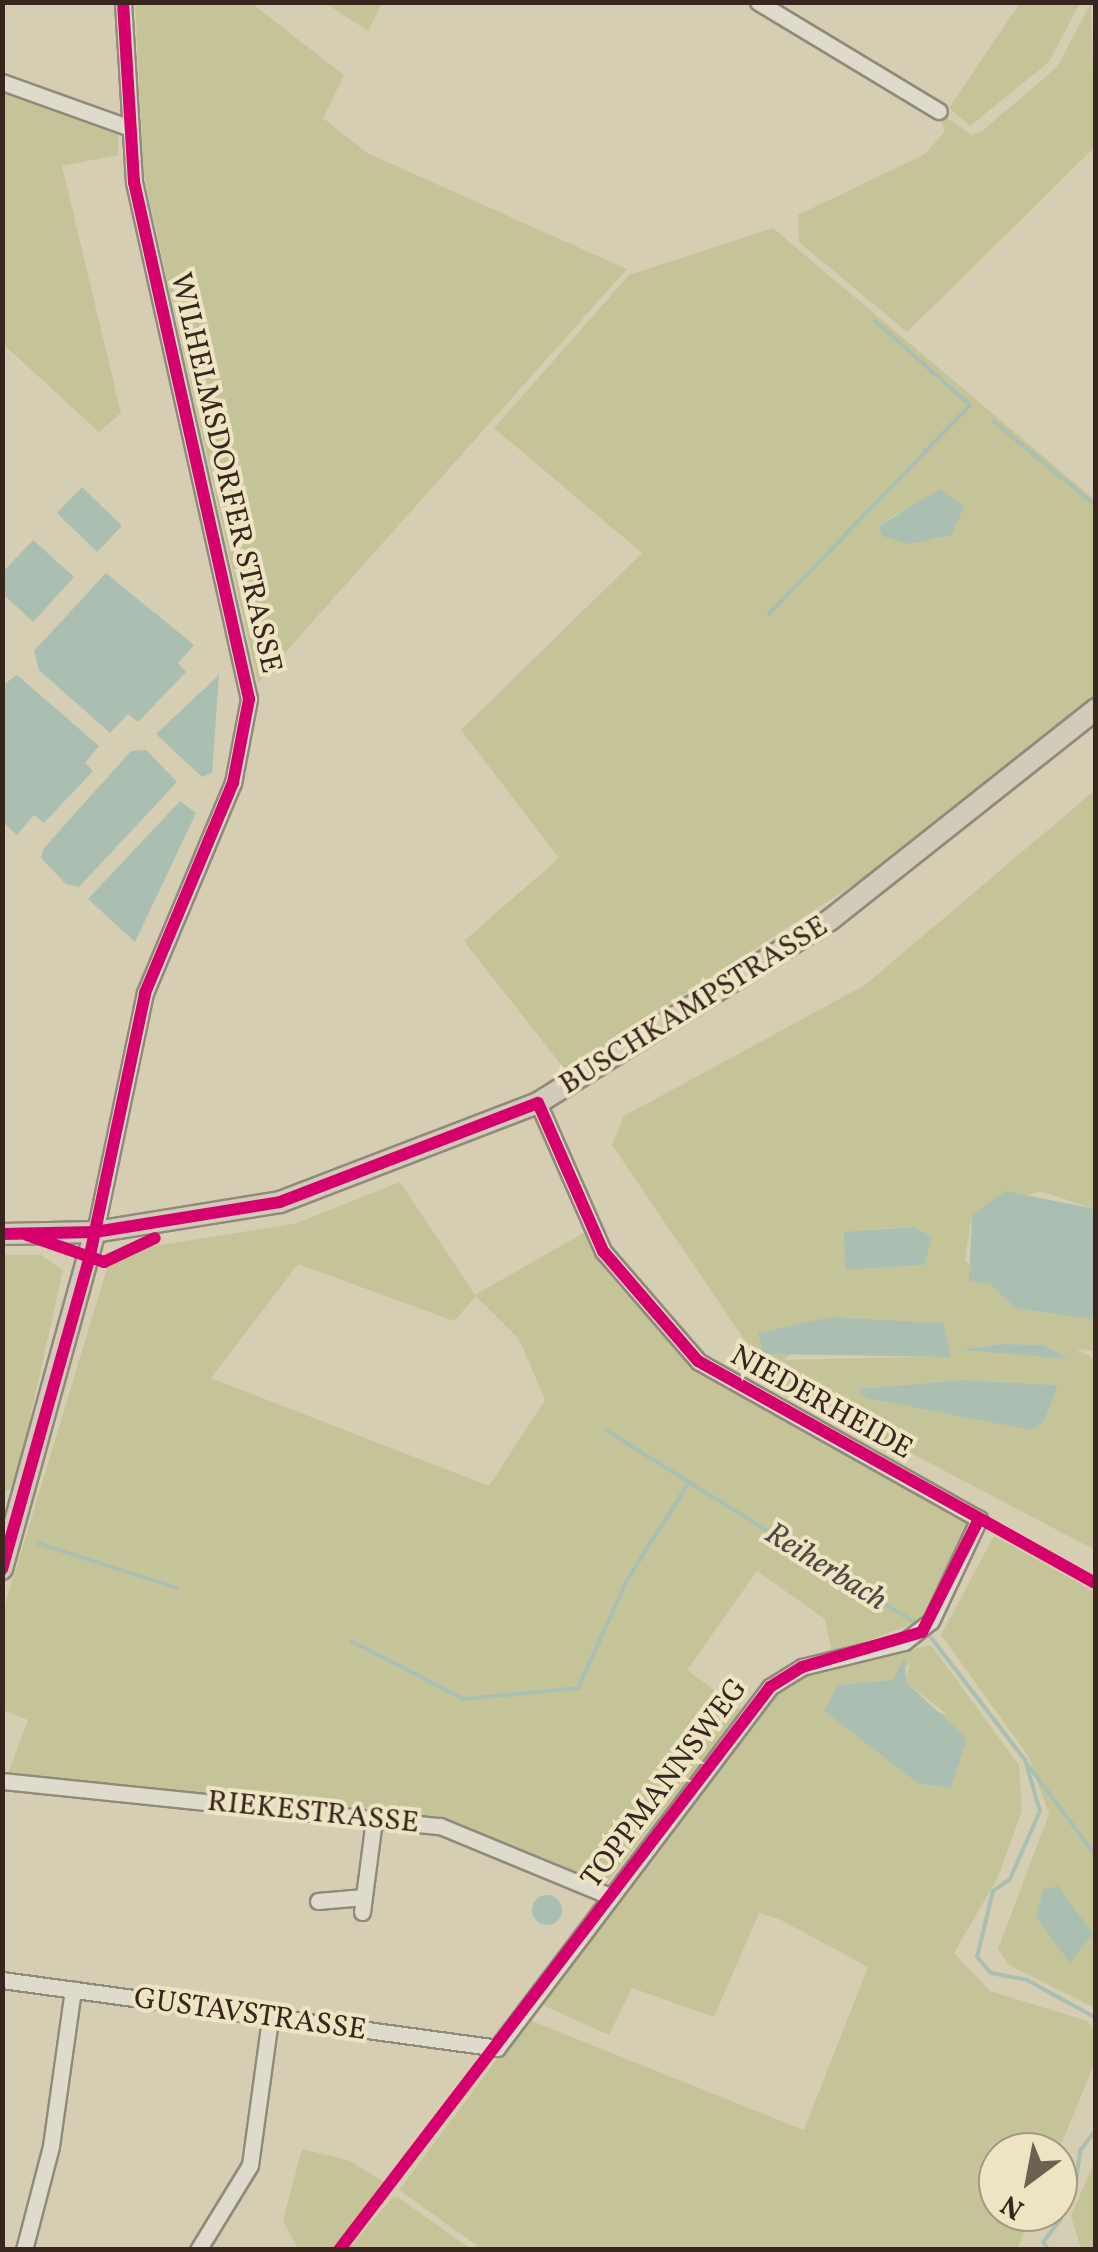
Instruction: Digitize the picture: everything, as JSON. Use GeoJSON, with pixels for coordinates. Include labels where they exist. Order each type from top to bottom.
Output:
{"type":"FeatureCollection","features":[{"type":"Feature","properties":{"kind":"main road","name":"BUSCHKAMPSTRASSE"},"geometry":{"type":"LineString","coordinates":[[2,1234],[95,1232],[315,1192],[538,1103],[830,920],[1096,709]]}},
{"type":"Feature","properties":{"kind":"main road"},"geometry":{"type":"LineString","coordinates":[[2,1569],[10,1516],[95,1232]]}},
{"type":"Feature","properties":{"kind":"street","name":"WILHELMSDORFER STRASSE"},"geometry":{"type":"LineString","coordinates":[[95,1232],[145,993],[233,783],[248,700],[128,128],[123,2]]}},
{"type":"Feature","properties":{"kind":"street"},"geometry":{"type":"LineString","coordinates":[[758,2],[939,111]]}},
{"type":"Feature","properties":{"kind":"street"},"geometry":{"type":"LineString","coordinates":[[2,82],[128,128]]}},
{"type":"Feature","properties":{"kind":"street","name":"NIEDERHEIDE"},"geometry":{"type":"LineString","coordinates":[[538,1103],[604,1251],[698,1361],[980,1519]]}},
{"type":"Feature","properties":{"kind":"street","name":"TOPPMANNSWEG"},"geometry":{"type":"LineString","coordinates":[[498,2048],[770,1687],[802,1667],[926,1627],[980,1519]]}},
{"type":"Feature","properties":{"kind":"street","name":"RIEKESTRASSE"},"geometry":{"type":"LineString","coordinates":[[2,1781],[440,1826],[610,1896]]}},
{"type":"Feature","properties":{"kind":"street"},"geometry":{"type":"LineString","coordinates":[[318,1901],[363,1904],[374,1818]]}},
{"type":"Feature","properties":{"kind":"street","name":"GUSTAVSTRASSE"},"geometry":{"type":"LineString","coordinates":[[2,1980],[498,2048]]}},
{"type":"Feature","properties":{"kind":"street"},"geometry":{"type":"LineString","coordinates":[[24,2250],[51,2146],[72,1990]]}},
{"type":"Feature","properties":{"kind":"street"},"geometry":{"type":"LineString","coordinates":[[198,2250],[250,2165],[270,2019]]}},
{"type":"Feature","properties":{"kind":"green space"},"geometry":{"type":"Polygon","coordinates":[[[382,2],[368,31],[325,3],[382,2]]]}},
{"type":"Feature","properties":{"kind":"green space"},"geometry":{"type":"Polygon","coordinates":[[[135,3],[251,3],[344,75],[323,118],[367,153],[627,269],[258,683],[144,176],[135,3]]]}},
{"type":"Feature","properties":{"kind":"green space"},"geometry":{"type":"Polygon","coordinates":[[[1020,3],[1080,3],[1049,62],[970,126],[949,108],[1020,3]]]}},
{"type":"Feature","properties":{"kind":"green space"},"geometry":{"type":"Polygon","coordinates":[[[1091,3],[1095,147],[907,332],[799,242],[798,215],[925,154],[945,131],[937,111],[972,135],[982,131],[1057,67],[1091,3]]]}},
{"type":"Feature","properties":{"kind":"green space"},"geometry":{"type":"Polygon","coordinates":[[[2,85],[118,127],[118,155],[62,166],[121,413],[99,432],[3,344],[2,85]]]}},
{"type":"Feature","properties":{"kind":"green space"},"geometry":{"type":"Polygon","coordinates":[[[773,228],[1095,500],[1095,700],[941,828],[566,1071],[464,941],[559,858],[461,730],[642,553],[494,428],[629,275],[773,228]],[[898,513],[879,526],[938,540],[898,513]]]}},
{"type":"Feature","properties":{"kind":"green space"},"geometry":{"type":"Polygon","coordinates":[[[1095,790],[1095,1209],[1040,1191],[972,1215],[965,1260],[1015,1308],[1095,1320],[1095,1351],[1076,1349],[1095,1359],[1095,1550],[772,1380],[612,1145],[624,1116],[865,985],[1095,790]],[[914,1227],[877,1229],[845,1270],[924,1265],[914,1227]],[[831,1317],[784,1360],[950,1356],[943,1323],[831,1317]],[[1001,1344],[958,1350],[1069,1359],[1044,1345],[1001,1344]],[[963,1380],[857,1389],[1031,1430],[1044,1422],[1058,1385],[963,1380]]]}},
{"type":"Feature","properties":{"kind":"green space"},"geometry":{"type":"Polygon","coordinates":[[[400,1182],[475,1295],[587,1231],[607,1273],[693,1367],[969,1522],[920,1621],[832,1654],[825,1619],[757,1571],[687,1670],[742,1710],[604,1887],[440,1820],[7,1776],[28,1720],[3,1710],[2,1615],[109,1262],[124,1251],[297,1223],[400,1182]],[[298,1264],[211,1378],[489,1486],[545,1400],[519,1339],[476,1296],[454,1321],[298,1264]]]}},
{"type":"Feature","properties":{"kind":"green space"},"geometry":{"type":"Polygon","coordinates":[[[2,1255],[41,1255],[63,1270],[15,1486],[3,1493],[2,1255]]]}},
{"type":"Feature","properties":{"kind":"green space"},"geometry":{"type":"Polygon","coordinates":[[[994,1536],[1095,1592],[1095,2008],[1009,1965],[998,1949],[1049,1814],[1028,1756],[941,1635],[994,1536]]]}},
{"type":"Feature","properties":{"kind":"green space"},"geometry":{"type":"Polygon","coordinates":[[[931,1645],[1019,1765],[1022,1811],[998,1877],[954,1953],[990,1991],[1087,2021],[1095,2032],[1095,2062],[1066,2132],[978,2132],[978,2232],[1024,2232],[1017,2249],[482,2249],[399,2190],[527,2019],[804,2130],[868,1967],[779,1919],[759,1913],[714,2017],[632,1988],[609,2035],[540,2004],[775,1690],[807,1673],[931,1645]],[[910,1663],[893,1680],[838,1685],[948,1715],[905,1682],[910,1663]]]}},
{"type":"Feature","properties":{"kind":"green space"},"geometry":{"type":"Polygon","coordinates":[[[302,2149],[348,2160],[388,2184],[331,2249],[298,2249],[283,2220],[302,2149]]]}},
{"type":"Feature","properties":{"kind":"green space"},"geometry":{"type":"Polygon","coordinates":[[[1095,2160],[1095,2249],[1081,2249],[1076,2232],[1078,2200],[1095,2160]]]}},
{"type":"Feature","properties":{"kind":"green space"},"geometry":{"type":"Polygon","coordinates":[[[393,2197],[399,2198],[471,2249],[348,2249],[393,2197]]]}},
{"type":"Feature","properties":{"kind":"shaded area"},"geometry":{"type":"Polygon","coordinates":[[[82,487],[122,526],[97,552],[57,513],[82,487]]]}},
{"type":"Feature","properties":{"kind":"shaded area"},"geometry":{"type":"Polygon","coordinates":[[[940,489],[964,506],[952,535],[909,544],[882,536],[879,526],[940,489]]]}},
{"type":"Feature","properties":{"kind":"shaded area"},"geometry":{"type":"Polygon","coordinates":[[[33,540],[74,577],[33,622],[3,594],[2,573],[33,540]]]}},
{"type":"Feature","properties":{"kind":"shaded area"},"geometry":{"type":"Polygon","coordinates":[[[106,573],[194,645],[178,663],[186,672],[138,722],[128,714],[110,733],[39,670],[34,651],[106,573]]]}},
{"type":"Feature","properties":{"kind":"shaded area"},"geometry":{"type":"Polygon","coordinates":[[[17,675],[99,746],[85,763],[93,771],[44,823],[34,815],[17,835],[2,821],[3,685],[17,675]]]}},
{"type":"Feature","properties":{"kind":"shaded area"},"geometry":{"type":"Polygon","coordinates":[[[219,675],[212,773],[202,777],[156,734],[219,675]]]}},
{"type":"Feature","properties":{"kind":"shaded area"},"geometry":{"type":"Polygon","coordinates":[[[146,750],[177,782],[79,887],[66,884],[41,858],[44,848],[131,751],[146,750]]]}},
{"type":"Feature","properties":{"kind":"shaded area"},"geometry":{"type":"Polygon","coordinates":[[[180,801],[196,813],[135,942],[88,899],[180,801]]]}},
{"type":"Feature","properties":{"kind":"shaded area"},"geometry":{"type":"Polygon","coordinates":[[[1005,1191],[1095,1209],[1095,1320],[1015,1308],[990,1284],[969,1281],[972,1215],[1005,1191]]]}},
{"type":"Feature","properties":{"kind":"shaded area"},"geometry":{"type":"Polygon","coordinates":[[[913,1227],[932,1237],[924,1265],[845,1270],[844,1232],[913,1227]]]}},
{"type":"Feature","properties":{"kind":"shaded area"},"geometry":{"type":"Polygon","coordinates":[[[831,1317],[943,1323],[951,1357],[763,1354],[758,1333],[831,1317]]]}},
{"type":"Feature","properties":{"kind":"shaded area"},"geometry":{"type":"Polygon","coordinates":[[[1001,1344],[1044,1345],[1069,1359],[958,1350],[1001,1344]]]}},
{"type":"Feature","properties":{"kind":"shaded area"},"geometry":{"type":"Polygon","coordinates":[[[963,1380],[1058,1385],[1044,1422],[1031,1430],[866,1398],[857,1389],[963,1380]]]}},
{"type":"Feature","properties":{"kind":"shaded area"},"geometry":{"type":"Polygon","coordinates":[[[905,1658],[906,1682],[967,1739],[951,1788],[918,1783],[824,1711],[838,1685],[892,1680],[905,1658]]]}},
{"type":"Feature","properties":{"kind":"shaded area"},"geometry":{"type":"Polygon","coordinates":[[[1058,1886],[1093,1934],[1070,1963],[1036,1917],[1043,1890],[1058,1886]]]}},
{"type":"Feature","properties":{"kind":"shaded area"},"geometry":{"type":"Polygon","coordinates":[[[547,1895],[558,1899],[562,1910],[558,1921],[547,1925],[536,1921],[532,1910],[536,1899],[547,1895]]]}},
{"type":"Feature","properties":{"kind":"waterway"},"geometry":{"type":"LineString","coordinates":[[769,614],[970,405],[875,321]]}},
{"type":"Feature","properties":{"kind":"waterway"},"geometry":{"type":"LineString","coordinates":[[993,421],[1096,506]]}},
{"type":"Feature","properties":{"kind":"waterway"},"geometry":{"type":"LineString","coordinates":[[606,1430],[689,1482]]}},
{"type":"Feature","properties":{"kind":"waterway","name":"Reiherbach"},"geometry":{"type":"LineString","coordinates":[[351,1641],[464,1699],[578,1688],[626,1582],[689,1482],[919,1625]]}},
{"type":"Feature","properties":{"kind":"waterway","name":"Reiherbach"},"geometry":{"type":"LineString","coordinates":[[37,1543],[177,1588]]}},
{"type":"Feature","properties":{"kind":"waterway","name":"Reiherbach"},"geometry":{"type":"LineString","coordinates":[[926,1631],[1025,1760],[1040,1811],[1010,1879],[993,1891],[977,1957],[991,1973],[1027,1980],[1096,2018]]}},
{"type":"Feature","properties":{"kind":"waterway"},"geometry":{"type":"LineString","coordinates":[[1027,1764],[1096,1856]]}},
{"type":"Feature","properties":{"kind":"waterway","name":"Reiherbach"},"geometry":{"type":"LineString","coordinates":[[1078,2166],[1080,2151],[1096,2130]]}},
{"type":"Feature","properties":{"kind":"waterway","name":"Reiherbach"},"geometry":{"type":"LineString","coordinates":[[1049,2250],[1043,2242],[1051,2232]]}},
{"type":"Feature","properties":{"kind":"cycle path"},"geometry":{"type":"LineString","coordinates":[[2,1569],[90,1255],[145,993],[233,783],[249,699],[134,182],[123,2]]}},
{"type":"Feature","properties":{"kind":"cycle path"},"geometry":{"type":"LineString","coordinates":[[2,1234],[95,1232],[280,1202],[538,1103],[603,1251],[698,1361],[1096,1583]]}},
{"type":"Feature","properties":{"kind":"cycle path"},"geometry":{"type":"LineString","coordinates":[[27,1235],[104,1262],[155,1238]]}},
{"type":"Feature","properties":{"kind":"cycle path"},"geometry":{"type":"LineString","coordinates":[[339,2250],[770,1687],[802,1667],[922,1632],[979,1519]]}}]}
